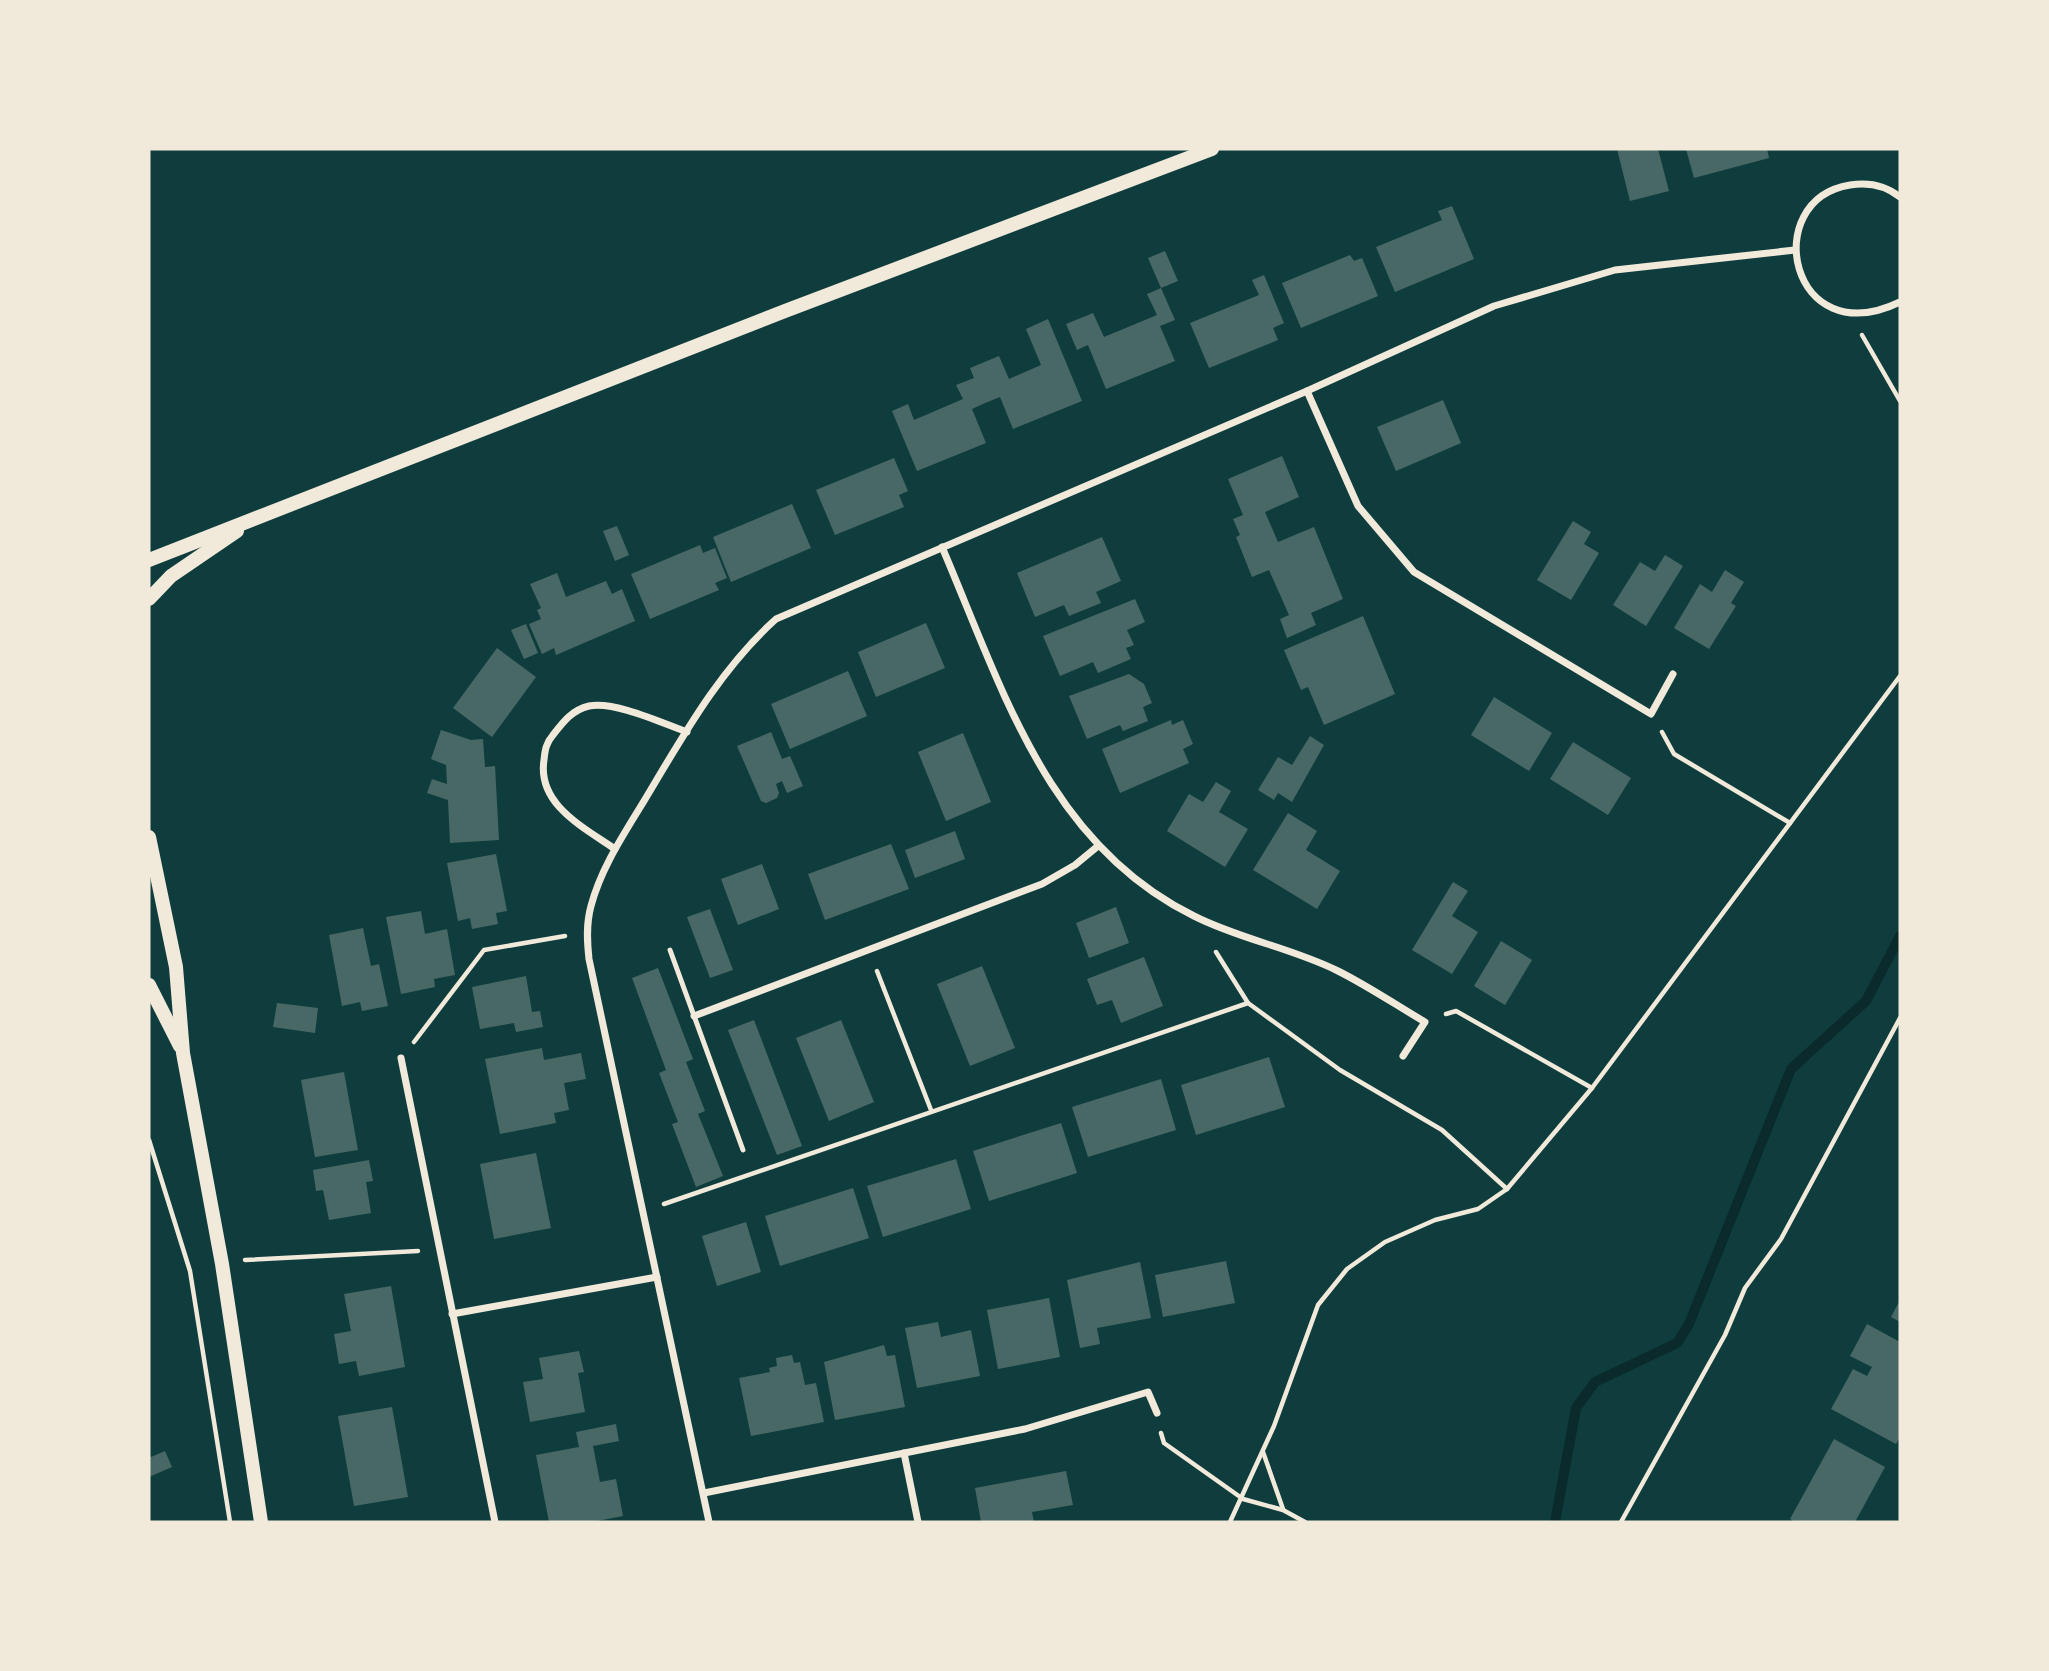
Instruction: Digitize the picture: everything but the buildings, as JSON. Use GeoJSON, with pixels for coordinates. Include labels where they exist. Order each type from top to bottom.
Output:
{"type":"FeatureCollection","features":[{"type":"Feature","properties":{"kind":"main road"},"geometry":{"type":"LineString","coordinates":[[149,560],[1212,149]]}},
{"type":"Feature","properties":{"kind":"main road"},"geometry":{"type":"LineString","coordinates":[[149,599],[171,576],[259,517]]}},
{"type":"Feature","properties":{"kind":"main road"},"geometry":{"type":"LineString","coordinates":[[149,837],[176,967],[183,1054],[222,1265],[261,1522]]}},
{"type":"Feature","properties":{"kind":"main road"},"geometry":{"type":"LineString","coordinates":[[149,985],[183,1054]]}},
{"type":"Feature","properties":{"kind":"street"},"geometry":{"type":"LineString","coordinates":[[1900,197],[1890,189],[1864,183],[1837,187],[1815,201],[1800,224],[1795,250],[1799,272],[1811,292],[1829,307],[1851,314],[1877,313],[1900,302]]}},
{"type":"Feature","properties":{"kind":"street"},"geometry":{"type":"LineString","coordinates":[[709,1522],[589,959],[587,932],[597,885],[615,849],[723,675],[748,644],[776,619],[1307,391],[1494,306],[1615,270],[1795,250]]}},
{"type":"Feature","properties":{"kind":"street"},"geometry":{"type":"LineString","coordinates":[[1307,391],[1358,506],[1414,572],[1651,714],[1673,674]]}},
{"type":"Feature","properties":{"kind":"street"},"geometry":{"type":"LineString","coordinates":[[943,547],[1022,736],[1060,802],[1098,846],[1145,886],[1193,916],[1337,970],[1425,1022],[1403,1056]]}},
{"type":"Feature","properties":{"kind":"street"},"geometry":{"type":"LineString","coordinates":[[615,849],[569,817],[552,801],[541,775],[547,742],[570,715],[590,706],[613,707],[687,732]]}},
{"type":"Feature","properties":{"kind":"street"},"geometry":{"type":"LineString","coordinates":[[694,1016],[1042,884],[1075,865],[1098,846]]}},
{"type":"Feature","properties":{"kind":"street"},"geometry":{"type":"LineString","coordinates":[[401,1058],[495,1522]]}},
{"type":"Feature","properties":{"kind":"street"},"geometry":{"type":"LineString","coordinates":[[453,1314],[657,1277]]}},
{"type":"Feature","properties":{"kind":"street"},"geometry":{"type":"LineString","coordinates":[[704,1493],[1025,1429],[1148,1392],[1157,1413]]}},
{"type":"Feature","properties":{"kind":"street"},"geometry":{"type":"LineString","coordinates":[[904,1453],[918,1522]]}},
{"type":"Feature","properties":{"kind":"lane"},"geometry":{"type":"LineString","coordinates":[[670,950],[743,1150]]}},
{"type":"Feature","properties":{"kind":"path"},"geometry":{"type":"LineString","coordinates":[[1851,314],[1900,401]]}},
{"type":"Feature","properties":{"kind":"path"},"geometry":{"type":"LineString","coordinates":[[1230,1522],[1263,1452],[1318,1306],[1347,1269],[1385,1242],[1435,1220],[1478,1209],[1507,1189],[1592,1088],[1900,676]]}},
{"type":"Feature","properties":{"kind":"path"},"geometry":{"type":"LineString","coordinates":[[1651,714],[1674,754],[1790,823]]}},
{"type":"Feature","properties":{"kind":"path"},"geometry":{"type":"LineString","coordinates":[[1193,916],[1248,1003],[1340,1070],[1442,1129],[1507,1189]]}},
{"type":"Feature","properties":{"kind":"path"},"geometry":{"type":"LineString","coordinates":[[401,1058],[484,950],[587,932]]}},
{"type":"Feature","properties":{"kind":"path"},"geometry":{"type":"LineString","coordinates":[[869,949],[931,1110]]}},
{"type":"Feature","properties":{"kind":"path"},"geometry":{"type":"LineString","coordinates":[[643,1211],[1248,1003]]}},
{"type":"Feature","properties":{"kind":"path"},"geometry":{"type":"LineString","coordinates":[[1425,1022],[1456,1011],[1592,1088]]}},
{"type":"Feature","properties":{"kind":"path"},"geometry":{"type":"LineString","coordinates":[[1621,1522],[1725,1335],[1745,1288],[1781,1239],[1900,1018]]}},
{"type":"Feature","properties":{"kind":"path"},"geometry":{"type":"LineString","coordinates":[[149,1140],[190,1271],[230,1522]]}},
{"type":"Feature","properties":{"kind":"path"},"geometry":{"type":"LineString","coordinates":[[190,1271],[266,1258],[440,1251]]}},
{"type":"Feature","properties":{"kind":"path"},"geometry":{"type":"LineString","coordinates":[[1157,1413],[1164,1443],[1243,1499],[1283,1510],[1305,1522]]}},
{"type":"Feature","properties":{"kind":"path"},"geometry":{"type":"LineString","coordinates":[[1263,1452],[1283,1510]]}},
{"type":"Feature","properties":{"kind":"waterway"},"geometry":{"type":"LineString","coordinates":[[1555,1522],[1576,1408],[1595,1382],[1677,1343],[1689,1324],[1791,1069],[1866,1001],[1900,936]]}}]}
